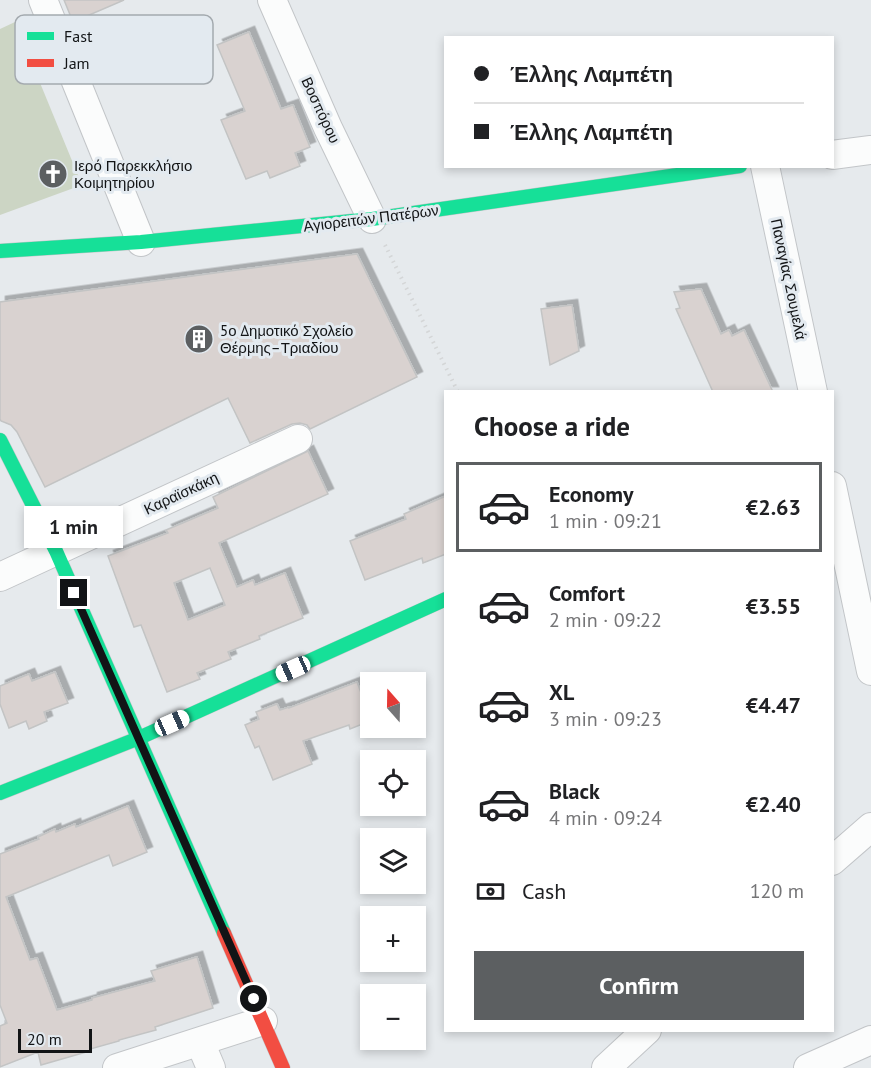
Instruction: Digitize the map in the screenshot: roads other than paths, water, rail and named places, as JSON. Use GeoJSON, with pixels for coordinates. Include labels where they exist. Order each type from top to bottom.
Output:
{"type":"FeatureCollection","features":[{"type":"Feature","properties":{"kind":"street"},"geometry":{"type":"LineString","coordinates":[[43,0],[49,15]]}},
{"type":"Feature","properties":{"kind":"street","name":"Βοσπόρου"},"geometry":{"type":"LineString","coordinates":[[276,1],[324,119],[372,219]]}},
{"type":"Feature","properties":{"kind":"street"},"geometry":{"type":"LineString","coordinates":[[77,84],[141,242]]}},
{"type":"Feature","properties":{"kind":"street"},"geometry":{"type":"LineString","coordinates":[[834,155],[871,150]]}},
{"type":"Feature","properties":{"kind":"street","name":"Αγιορειτών Πατέρων"},"geometry":{"type":"LineString","coordinates":[[0,252],[141,242],[372,219],[726,168]]}},
{"type":"Feature","properties":{"kind":"street","name":"Παναγίας Σουμελά"},"geometry":{"type":"LineString","coordinates":[[765,168],[813,390]]}},
{"type":"Feature","properties":{"kind":"street","name":"Καραϊσκάκη"},"geometry":{"type":"LineString","coordinates":[[0,577],[297,439]]}},
{"type":"Feature","properties":{"kind":"street"},"geometry":{"type":"LineString","coordinates":[[0,440],[56,551],[283,1068]]}},
{"type":"Feature","properties":{"kind":"street"},"geometry":{"type":"LineString","coordinates":[[834,495],[871,671]]}},
{"type":"Feature","properties":{"kind":"street"},"geometry":{"type":"LineString","coordinates":[[0,793],[139,738],[444,600]]}},
{"type":"Feature","properties":{"kind":"street"},"geometry":{"type":"LineString","coordinates":[[834,859],[871,827]]}},
{"type":"Feature","properties":{"kind":"street"},"geometry":{"type":"LineString","coordinates":[[117,1068],[263,1021]]}},
{"type":"Feature","properties":{"kind":"street"},"geometry":{"type":"LineString","coordinates":[[607,1068],[645,1032]]}},
{"type":"Feature","properties":{"kind":"street"},"geometry":{"type":"LineString","coordinates":[[808,1068],[871,1040]]}},
{"type":"Feature","properties":{"kind":"street"},"geometry":{"type":"LineString","coordinates":[[200,1042],[211,1068]]}},
{"type":"Feature","properties":{"kind":"place","name":"Ιερό Παρεκκλήσιο Κοιμητηρίου"},"geometry":{"type":"Point","coordinates":[53,174]}},
{"type":"Feature","properties":{"kind":"place","name":"5ο Δημοτικό Σχολείο Θέρμης–Τριαδίου"},"geometry":{"type":"Point","coordinates":[199,339]}}]}
